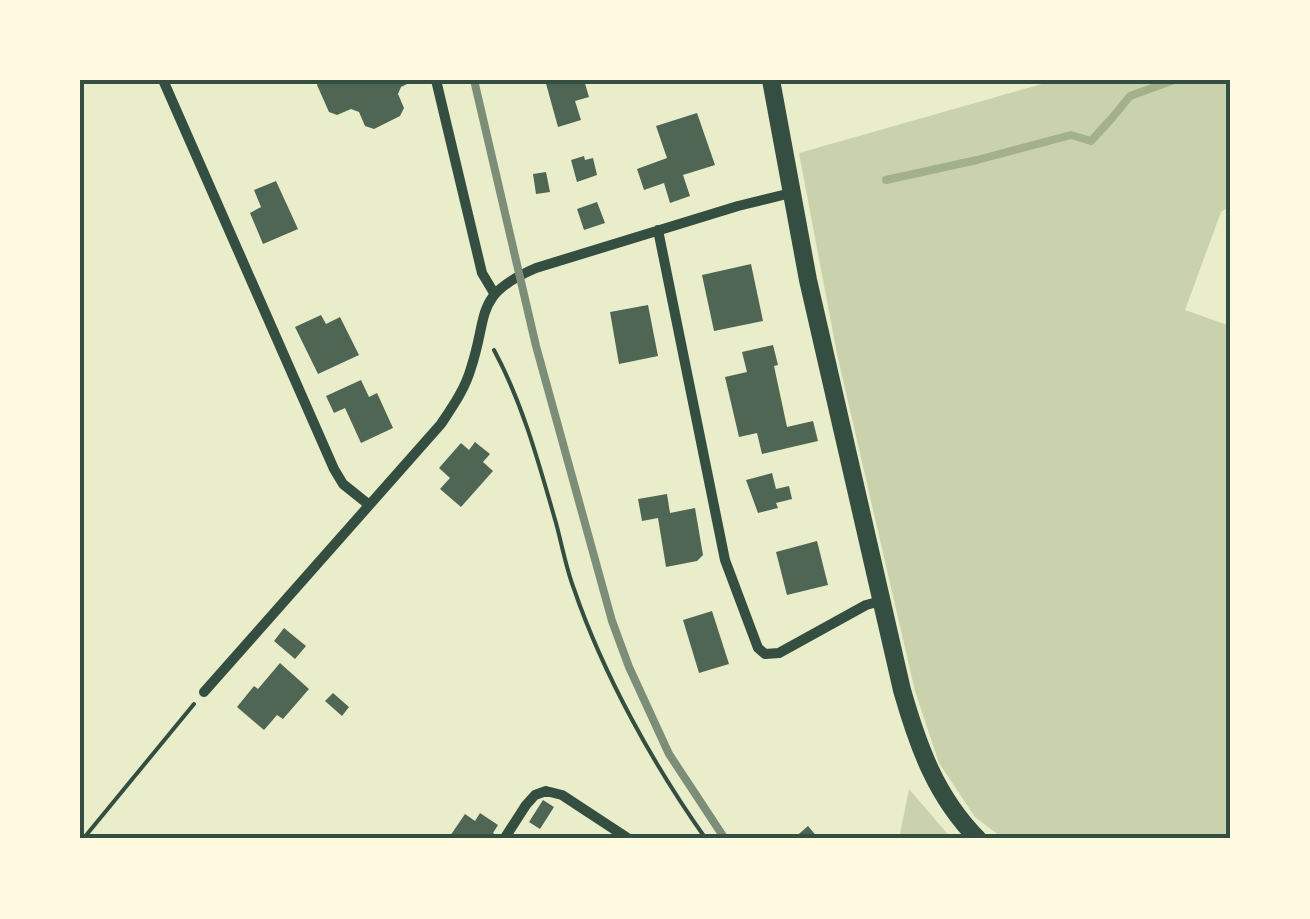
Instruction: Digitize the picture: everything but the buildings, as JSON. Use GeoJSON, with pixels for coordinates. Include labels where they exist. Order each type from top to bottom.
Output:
{"type":"FeatureCollection","features":[{"type":"Feature","properties":{"kind":"street"},"geometry":{"type":"LineString","coordinates":[[163,80],[334,469],[343,484],[368,504]]}},
{"type":"Feature","properties":{"kind":"street"},"geometry":{"type":"LineString","coordinates":[[436,80],[482,273],[494,293]]}},
{"type":"Feature","properties":{"kind":"street"},"geometry":{"type":"LineString","coordinates":[[771,80],[820,337],[902,690],[920,750],[940,791],[978,839]]}},
{"type":"Feature","properties":{"kind":"street"},"geometry":{"type":"LineString","coordinates":[[204,692],[440,424],[471,371],[484,309],[494,293],[536,268],[791,193]]}},
{"type":"Feature","properties":{"kind":"street"},"geometry":{"type":"LineString","coordinates":[[658,230],[726,560],[758,648],[765,654],[780,653],[866,605],[881,601]]}},
{"type":"Feature","properties":{"kind":"street"},"geometry":{"type":"LineString","coordinates":[[506,836],[526,804],[546,790],[562,795],[629,839]]}},
{"type":"Feature","properties":{"kind":"path"},"geometry":{"type":"LineString","coordinates":[[480,324],[510,378],[573,587],[593,638],[640,734],[674,794],[706,839]]}},
{"type":"Feature","properties":{"kind":"path"},"geometry":{"type":"LineString","coordinates":[[82,839],[204,692]]}},
{"type":"Feature","properties":{"kind":"green space"},"geometry":{"type":"Polygon","coordinates":[[[1056,80],[1230,80],[1230,206],[1221,212],[1185,310],[1230,326],[1230,839],[1004,839],[975,817],[939,763],[915,691],[837,354],[799,153],[1056,80]]]}},
{"type":"Feature","properties":{"kind":"green space"},"geometry":{"type":"Polygon","coordinates":[[[909,789],[952,839],[899,839],[909,789]]]}},
{"type":"Feature","properties":{"kind":"waterway"},"geometry":{"type":"LineString","coordinates":[[886,180],[1071,135],[1091,141],[1130,96],[1174,80]]}},
{"type":"Feature","properties":{"kind":"railway"},"geometry":{"type":"LineString","coordinates":[[474,80],[536,346],[612,621],[669,754],[725,839]]}}]}
